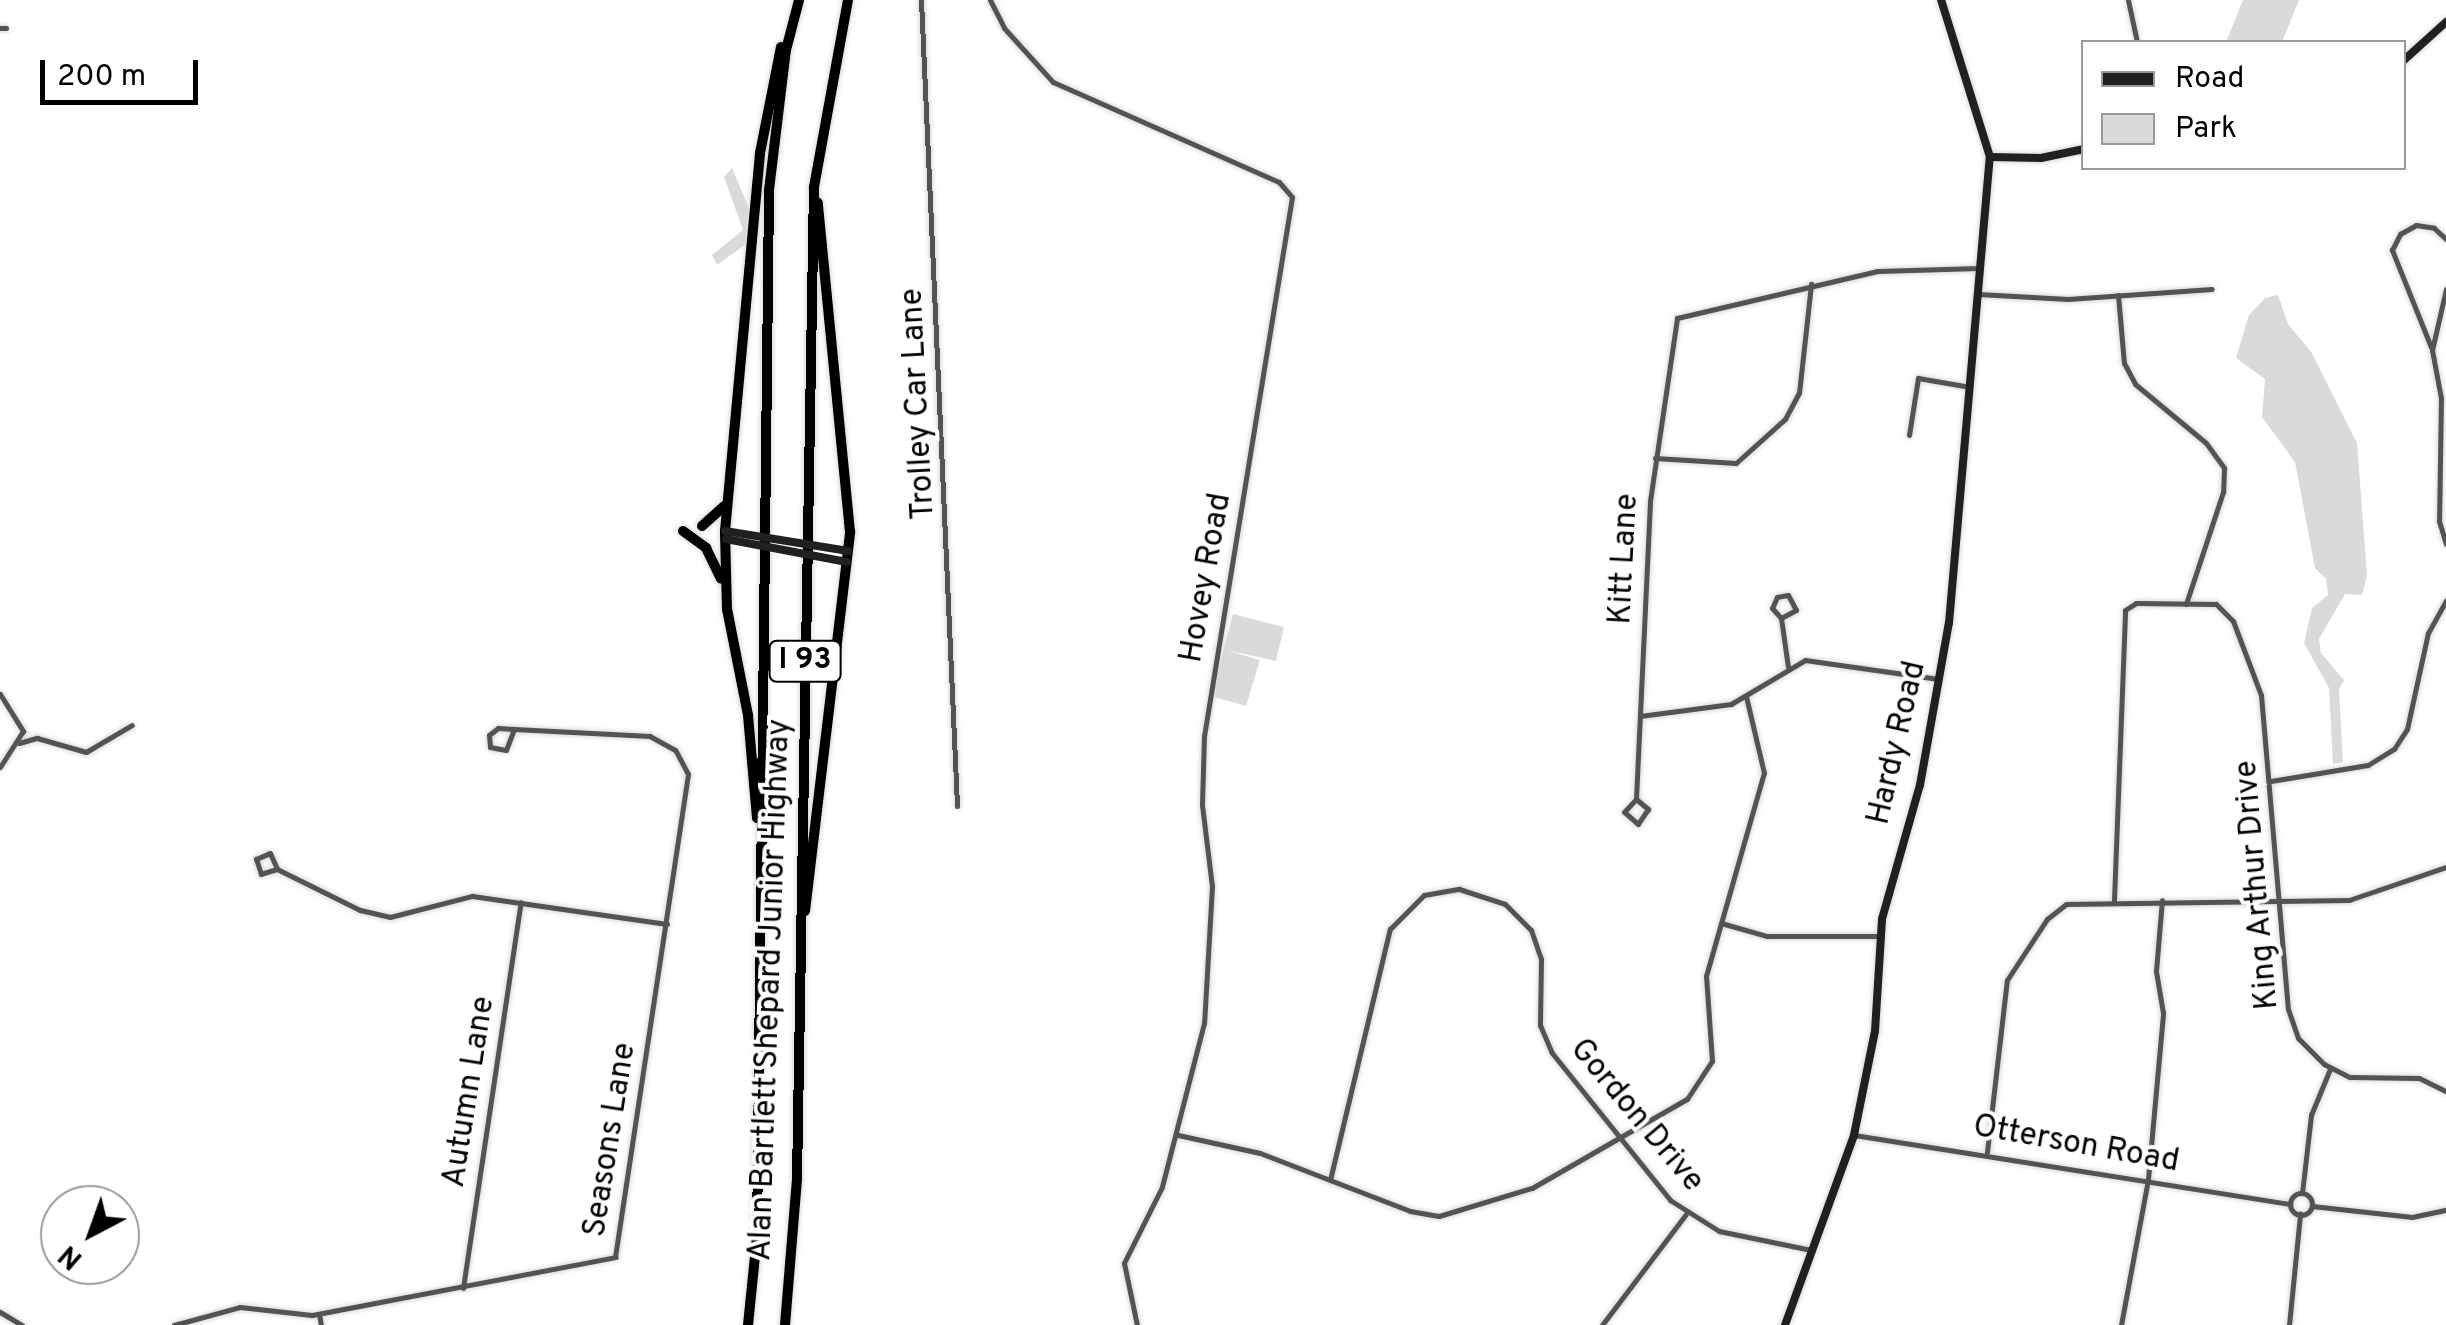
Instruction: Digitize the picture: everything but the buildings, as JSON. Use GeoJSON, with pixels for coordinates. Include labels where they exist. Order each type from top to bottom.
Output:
{"type":"FeatureCollection","features":[{"type":"Feature","properties":{"kind":"highway","name":"Alan Bartlett Shepard Junior Highway"},"geometry":{"type":"LineString","coordinates":[[748,1325],[757,1236],[768,190],[799,0]]}},
{"type":"Feature","properties":{"kind":"highway","name":"Alan Bartlett Shepard Junior Highway"},"geometry":{"type":"LineString","coordinates":[[785,1325],[796,1179],[814,187],[848,0]]}},
{"type":"Feature","properties":{"kind":"highway"},"geometry":{"type":"LineString","coordinates":[[760,830],[726,596],[726,535],[765,116],[772,75],[793,24]]}},
{"type":"Feature","properties":{"kind":"highway"},"geometry":{"type":"LineString","coordinates":[[802,921],[848,557],[849,491],[814,187]]}},
{"type":"Feature","properties":{"kind":"highway"},"geometry":{"type":"LineString","coordinates":[[702,526],[717,519],[728,496]]}},
{"type":"Feature","properties":{"kind":"highway"},"geometry":{"type":"LineString","coordinates":[[683,531],[714,559],[726,596]]}},
{"type":"Feature","properties":{"kind":"street","name":"Trolley Car Lane"},"geometry":{"type":"LineString","coordinates":[[921,0],[958,806]]}},
{"type":"Feature","properties":{"kind":"street","name":"Hovey Road"},"geometry":{"type":"LineString","coordinates":[[990,0],[1004,28],[1053,82],[1279,182],[1292,198],[1204,736],[1208,969],[1178,1134],[1154,1208],[1124,1263],[1137,1325]]}},
{"type":"Feature","properties":{"kind":"street"},"geometry":{"type":"LineString","coordinates":[[1941,0],[1990,157],[2041,158],[2081,150]]}},
{"type":"Feature","properties":{"kind":"street"},"geometry":{"type":"LineString","coordinates":[[2128,0],[2137,40]]}},
{"type":"Feature","properties":{"kind":"street"},"geometry":{"type":"LineString","coordinates":[[2406,58],[2446,22]]}},
{"type":"Feature","properties":{"kind":"street","name":"Hardy Road"},"geometry":{"type":"LineString","coordinates":[[1786,1325],[1854,1134],[1875,1031],[1880,936],[1940,679],[1972,387],[1990,157]]}},
{"type":"Feature","properties":{"kind":"street"},"geometry":{"type":"LineString","coordinates":[[2446,239],[2434,228],[2416,226],[2400,234],[2392,250],[2432,350],[2441,398],[2440,520],[2446,544]]}},
{"type":"Feature","properties":{"kind":"street"},"geometry":{"type":"LineString","coordinates":[[1654,458],[1736,463],[1785,419],[1798,393],[1811,284],[1903,268],[1979,268]]}},
{"type":"Feature","properties":{"kind":"street","name":"Kitt Lane"},"geometry":{"type":"LineString","coordinates":[[1636,799],[1654,458],[1674,323],[1686,314],[1811,284]]}},
{"type":"Feature","properties":{"kind":"street"},"geometry":{"type":"LineString","coordinates":[[1978,294],[2118,295],[2212,289]]}},
{"type":"Feature","properties":{"kind":"street"},"geometry":{"type":"LineString","coordinates":[[2432,350],[2446,289]]}},
{"type":"Feature","properties":{"kind":"street"},"geometry":{"type":"LineString","coordinates":[[2118,295],[2130,376],[2147,398],[2215,452],[2224,468],[2223,492],[2186,604]]}},
{"type":"Feature","properties":{"kind":"street"},"geometry":{"type":"LineString","coordinates":[[1909,436],[1918,378],[1972,387]]}},
{"type":"Feature","properties":{"kind":"street"},"geometry":{"type":"LineString","coordinates":[[726,535],[848,557]]}},
{"type":"Feature","properties":{"kind":"street"},"geometry":{"type":"LineString","coordinates":[[1781,618],[1796,610],[1788,595],[1773,603],[1781,618],[1788,667]]}},
{"type":"Feature","properties":{"kind":"street"},"geometry":{"type":"LineString","coordinates":[[2271,781],[2368,765],[2394,749],[2407,729],[2428,633],[2446,601]]}},
{"type":"Feature","properties":{"kind":"street","name":"King Arthur Drive"},"geometry":{"type":"LineString","coordinates":[[2114,900],[2125,610],[2136,603],[2216,604],[2233,621],[2262,695],[2291,1020],[2309,1053],[2330,1069]]}},
{"type":"Feature","properties":{"kind":"street"},"geometry":{"type":"LineString","coordinates":[[1640,716],[1714,710],[1746,696],[1788,667],[1812,660],[1940,679]]}},
{"type":"Feature","properties":{"kind":"street"},"geometry":{"type":"LineString","coordinates":[[0,694],[21,724],[37,738],[86,752],[132,725]]}},
{"type":"Feature","properties":{"kind":"street"},"geometry":{"type":"LineString","coordinates":[[1178,1134],[1260,1154],[1410,1212],[1449,1216],[1532,1188],[1687,1098],[1710,1071],[1714,1049],[1706,976],[1764,774],[1746,696]]}},
{"type":"Feature","properties":{"kind":"street"},"geometry":{"type":"LineString","coordinates":[[20,744],[21,724]]}},
{"type":"Feature","properties":{"kind":"street","name":"Seasons Lane"},"geometry":{"type":"LineString","coordinates":[[174,1325],[240,1307],[319,1314],[603,1263],[617,1253],[688,785],[679,754],[650,736],[514,728],[493,730],[489,745],[506,750],[514,728]]}},
{"type":"Feature","properties":{"kind":"street"},"geometry":{"type":"LineString","coordinates":[[0,766],[20,744],[37,738]]}},
{"type":"Feature","properties":{"kind":"street"},"geometry":{"type":"LineString","coordinates":[[1636,799],[1648,813],[1638,824],[1624,812],[1636,799]]}},
{"type":"Feature","properties":{"kind":"street"},"geometry":{"type":"LineString","coordinates":[[277,869],[264,875],[256,861],[270,853],[277,869],[348,906],[390,917],[469,897],[667,924]]}},
{"type":"Feature","properties":{"kind":"street"},"geometry":{"type":"LineString","coordinates":[[1986,1152],[2012,969],[2056,910],[2072,902],[2114,900],[2367,898],[2446,867]]}},
{"type":"Feature","properties":{"kind":"street","name":"Gordon Drive"},"geometry":{"type":"LineString","coordinates":[[1330,1180],[1390,929],[1413,902],[1447,889],[1494,899],[1531,930],[1542,959],[1538,1007],[1544,1037],[1619,1137],[1686,1214],[1719,1231],[1811,1250]]}},
{"type":"Feature","properties":{"kind":"street"},"geometry":{"type":"LineString","coordinates":[[2121,1325],[2148,1179],[2163,1013],[2156,970],[2162,900]]}},
{"type":"Feature","properties":{"kind":"street","name":"Autumn Lane"},"geometry":{"type":"LineString","coordinates":[[463,1288],[521,902]]}},
{"type":"Feature","properties":{"kind":"street"},"geometry":{"type":"LineString","coordinates":[[1722,923],[1767,936],[1880,936]]}},
{"type":"Feature","properties":{"kind":"street"},"geometry":{"type":"LineString","coordinates":[[2300,1214],[2290,1204],[2302,1193],[2311,1116],[2330,1069],[2369,1080],[2426,1079],[2446,1091]]}},
{"type":"Feature","properties":{"kind":"street","name":"Otterson Road"},"geometry":{"type":"LineString","coordinates":[[1854,1134],[1986,1152],[2290,1204]]}},
{"type":"Feature","properties":{"kind":"street"},"geometry":{"type":"LineString","coordinates":[[2302,1193],[2312,1206]]}},
{"type":"Feature","properties":{"kind":"street"},"geometry":{"type":"LineString","coordinates":[[2300,1214],[2312,1206],[2412,1218],[2446,1210]]}},
{"type":"Feature","properties":{"kind":"street"},"geometry":{"type":"LineString","coordinates":[[1602,1325],[1686,1214]]}},
{"type":"Feature","properties":{"kind":"street"},"geometry":{"type":"LineString","coordinates":[[2289,1325],[2300,1214]]}},
{"type":"Feature","properties":{"kind":"street"},"geometry":{"type":"LineString","coordinates":[[0,1312],[22,1325]]}},
{"type":"Feature","properties":{"kind":"street"},"geometry":{"type":"LineString","coordinates":[[319,1314],[322,1325]]}},
{"type":"Feature","properties":{"kind":"green space"},"geometry":{"type":"Polygon","coordinates":[[[2243,0],[2299,0],[2283,40],[2227,40],[2243,0]]]}},
{"type":"Feature","properties":{"kind":"green space"},"geometry":{"type":"Polygon","coordinates":[[[732,168],[760,234],[717,265],[712,255],[743,230],[724,177],[732,168]]]}},
{"type":"Feature","properties":{"kind":"green space"},"geometry":{"type":"Polygon","coordinates":[[[2278,295],[2288,324],[2312,353],[2357,443],[2367,575],[2362,595],[2345,594],[2319,639],[2321,653],[2344,680],[2339,689],[2343,762],[2333,764],[2329,688],[2304,643],[2312,608],[2328,595],[2326,579],[2315,568],[2295,462],[2262,417],[2265,379],[2236,358],[2249,315],[2265,298],[2278,295]]]}},
{"type":"Feature","properties":{"kind":"green space"},"geometry":{"type":"Polygon","coordinates":[[[1233,614],[1284,627],[1276,661],[1226,650],[1260,660],[1246,706],[1211,696],[1233,614]]]}}]}
